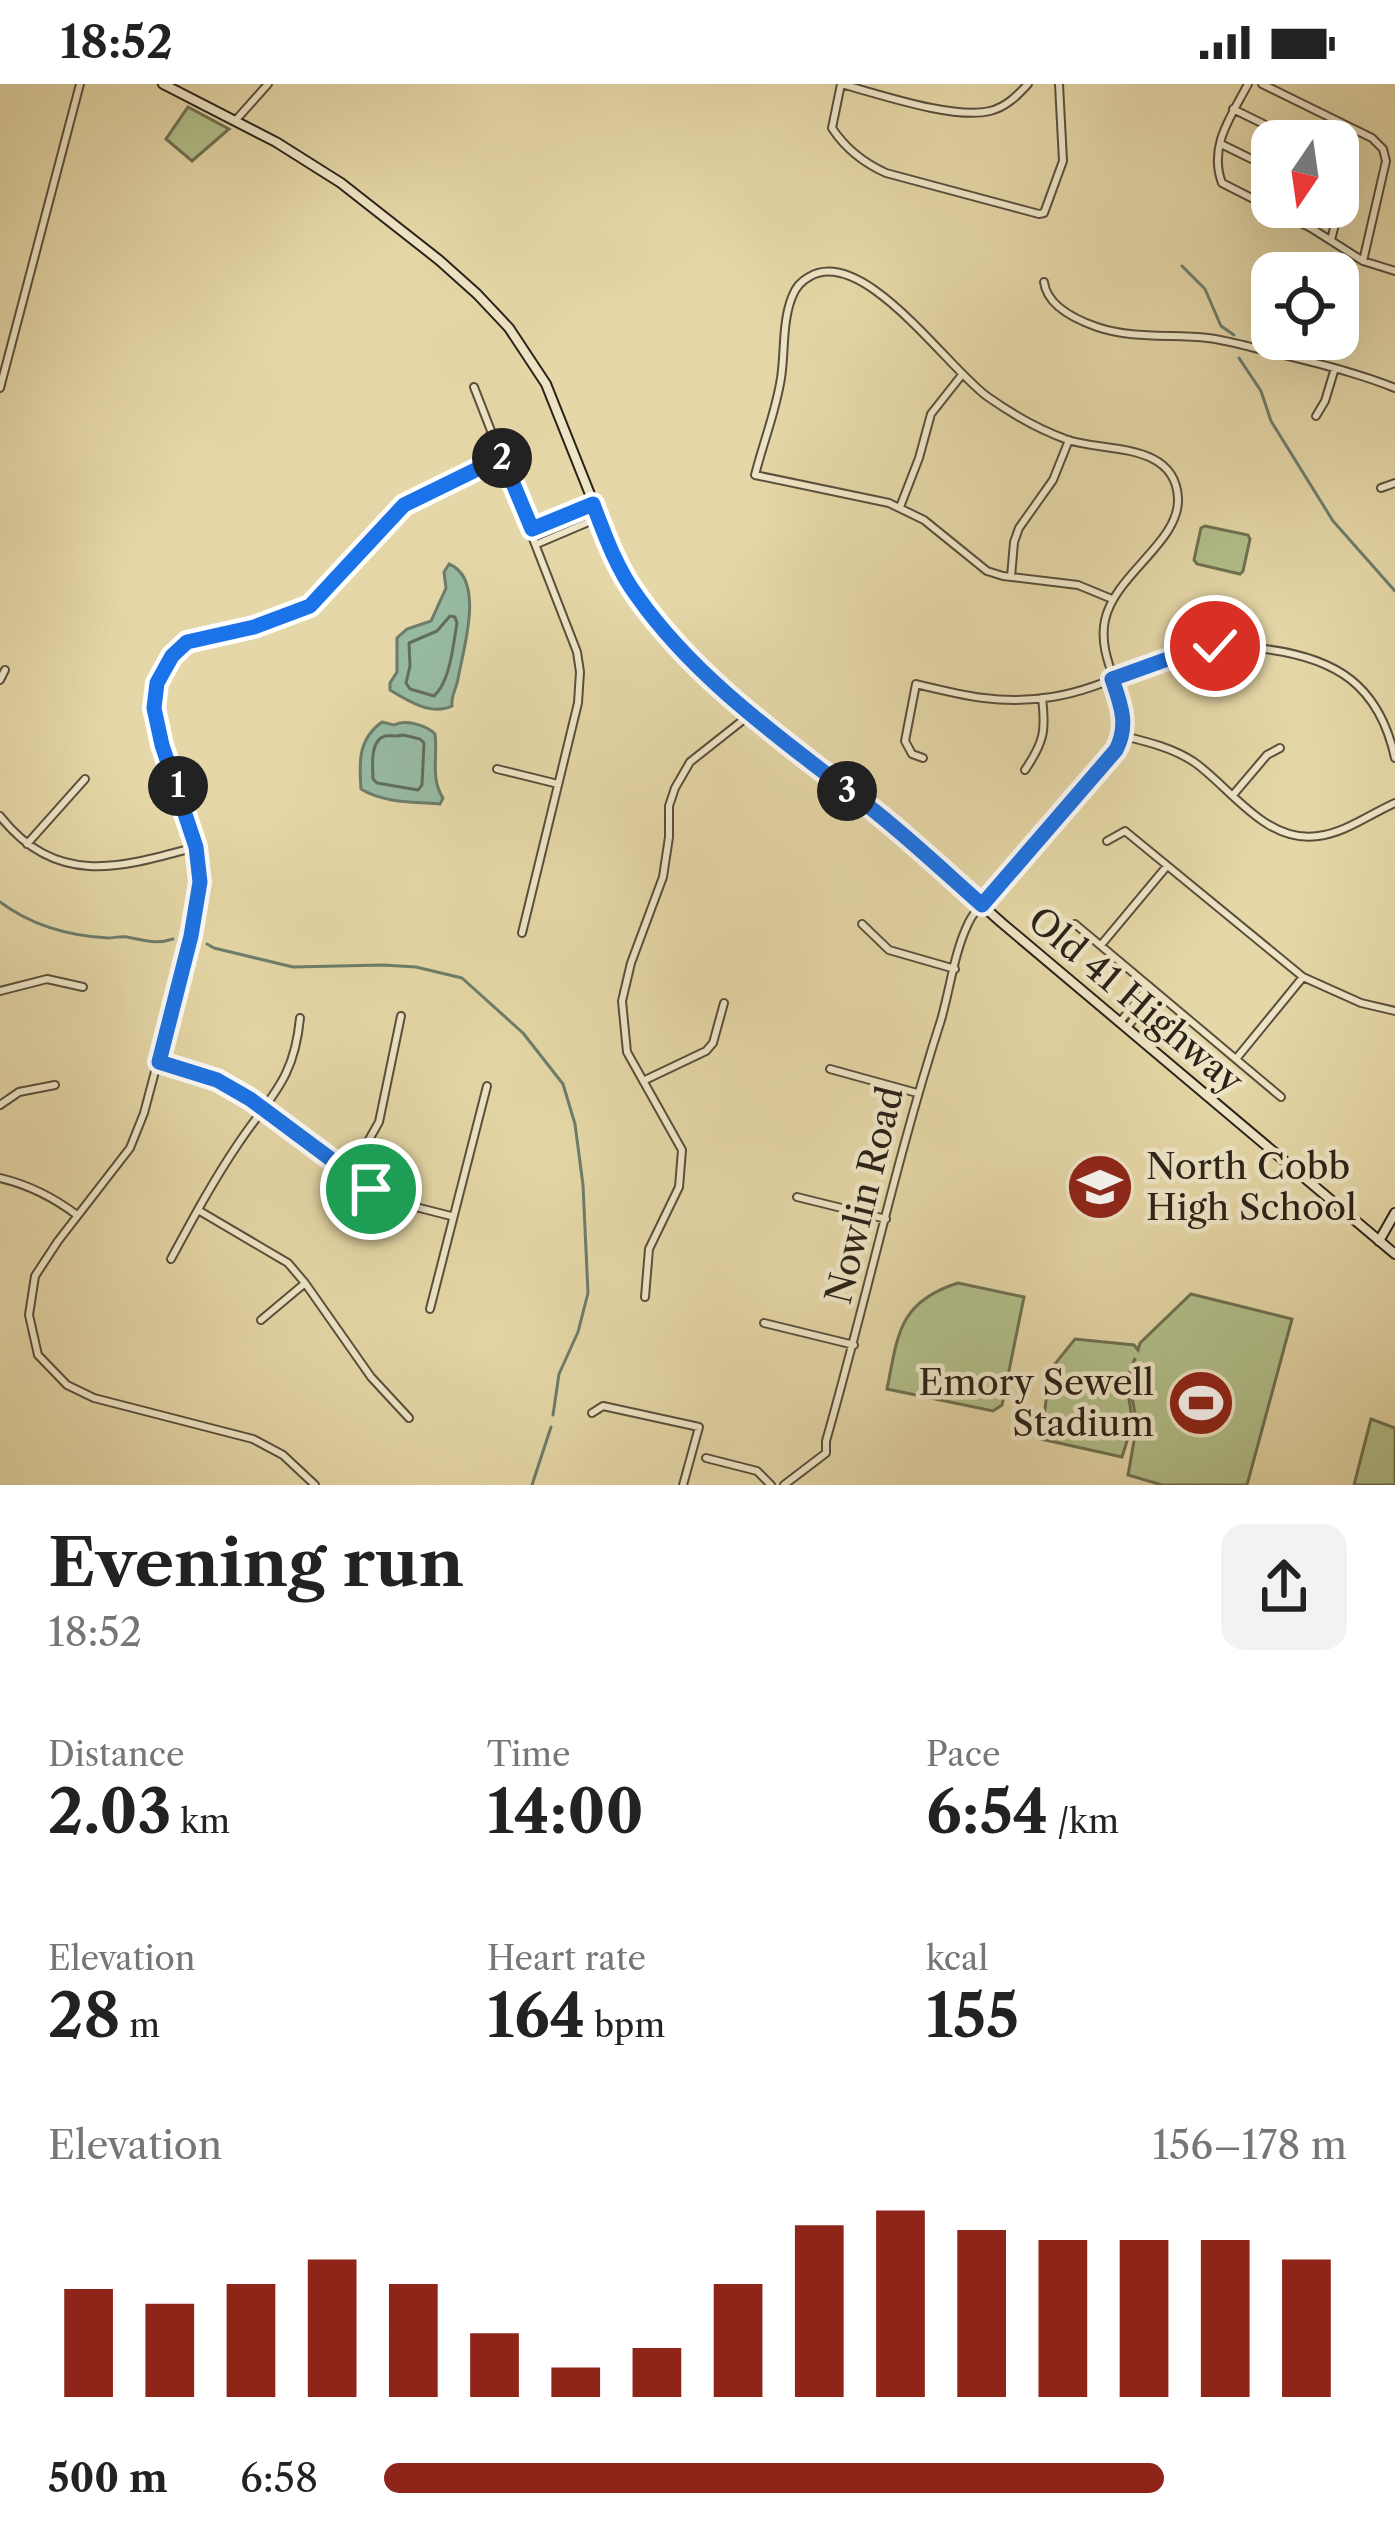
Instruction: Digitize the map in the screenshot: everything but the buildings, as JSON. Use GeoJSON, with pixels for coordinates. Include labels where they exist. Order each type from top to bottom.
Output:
{"type":"FeatureCollection","features":[{"type":"Feature","properties":{"kind":"main road","name":"Old 41 Highway"},"geometry":{"type":"LineString","coordinates":[[163,84],[296,154],[366,202],[496,312],[546,384],[619,567],[635,595],[682,653],[1395,1254]]}},
{"type":"Feature","properties":{"kind":"main road"},"geometry":{"type":"LineString","coordinates":[[1379,1241],[1395,1213]]}},
{"type":"Feature","properties":{"kind":"street"},"geometry":{"type":"LineString","coordinates":[[0,388],[80,84]]}},
{"type":"Feature","properties":{"kind":"street"},"geometry":{"type":"LineString","coordinates":[[236,121],[268,84]]}},
{"type":"Feature","properties":{"kind":"street"},"geometry":{"type":"LineString","coordinates":[[1028,84],[1003,106],[977,113],[952,112],[841,84],[832,128],[841,142],[886,173],[1039,214],[1044,213],[1064,161],[1059,84]]}},
{"type":"Feature","properties":{"kind":"street"},"geometry":{"type":"LineString","coordinates":[[1248,84],[1224,126],[1220,143],[1218,176],[1225,186],[1363,261],[1395,272]]}},
{"type":"Feature","properties":{"kind":"street"},"geometry":{"type":"LineString","coordinates":[[1262,84],[1372,138],[1383,148],[1385,166],[1363,261]]}},
{"type":"Feature","properties":{"kind":"street"},"geometry":{"type":"LineString","coordinates":[[1233,109],[1255,120]]}},
{"type":"Feature","properties":{"kind":"street"},"geometry":{"type":"LineString","coordinates":[[1220,143],[1251,158]]}},
{"type":"Feature","properties":{"kind":"street"},"geometry":{"type":"LineString","coordinates":[[1331,240],[1334,228]]}},
{"type":"Feature","properties":{"kind":"street"},"geometry":{"type":"LineString","coordinates":[[1112,599],[1078,585],[995,574],[980,567],[932,525],[900,507],[755,475],[781,379],[790,301],[802,281],[827,271],[844,273],[920,328],[962,376],[994,401],[1069,440],[1136,452],[1166,468],[1178,504],[1172,523],[1112,599],[1103,635],[1124,717],[1123,735],[1185,757],[1270,826],[1305,837],[1330,834],[1395,803]]}},
{"type":"Feature","properties":{"kind":"street"},"geometry":{"type":"LineString","coordinates":[[1044,282],[1045,292],[1063,309],[1107,330],[1215,339],[1395,388]]}},
{"type":"Feature","properties":{"kind":"street"},"geometry":{"type":"LineString","coordinates":[[1316,416],[1335,368]]}},
{"type":"Feature","properties":{"kind":"street"},"geometry":{"type":"LineString","coordinates":[[900,507],[932,414],[962,376]]}},
{"type":"Feature","properties":{"kind":"street"},"geometry":{"type":"LineString","coordinates":[[474,387],[578,652],[580,672],[578,703],[522,933]]}},
{"type":"Feature","properties":{"kind":"street"},"geometry":{"type":"LineString","coordinates":[[1011,577],[1019,527],[1053,480],[1069,440]]}},
{"type":"Feature","properties":{"kind":"street"},"geometry":{"type":"LineString","coordinates":[[316,1485],[284,1455],[253,1439],[94,1398],[67,1385],[38,1355],[29,1316],[34,1276],[130,1148],[145,1113],[191,936],[200,882],[196,847],[154,708],[157,683],[172,656],[187,642],[254,627],[310,606],[404,505],[502,457]]}},
{"type":"Feature","properties":{"kind":"street"},"geometry":{"type":"LineString","coordinates":[[1381,488],[1395,483]]}},
{"type":"Feature","properties":{"kind":"street"},"geometry":{"type":"LineString","coordinates":[[532,529],[593,504]]}},
{"type":"Feature","properties":{"kind":"street"},"geometry":{"type":"LineString","coordinates":[[537,544],[598,518]]}},
{"type":"Feature","properties":{"kind":"street"},"geometry":{"type":"LineString","coordinates":[[923,758],[912,754],[904,735],[916,683],[983,700],[1042,698],[1072,693],[1190,651],[1239,646],[1304,655],[1342,673],[1362,689],[1384,722],[1395,758]]}},
{"type":"Feature","properties":{"kind":"street"},"geometry":{"type":"LineString","coordinates":[[0,680],[5,670]]}},
{"type":"Feature","properties":{"kind":"street"},"geometry":{"type":"LineString","coordinates":[[1025,770],[1042,739],[1042,698]]}},
{"type":"Feature","properties":{"kind":"street"},"geometry":{"type":"LineString","coordinates":[[645,1297],[649,1249],[679,1187],[682,1150],[627,1052],[622,1001],[663,877],[675,788],[689,762],[752,713]]}},
{"type":"Feature","properties":{"kind":"street","name":"Nowlin Road"},"geometry":{"type":"LineString","coordinates":[[784,1485],[826,1453],[917,1093],[967,926],[1111,757],[1123,735]]}},
{"type":"Feature","properties":{"kind":"street"},"geometry":{"type":"LineString","coordinates":[[1233,795],[1267,755],[1280,748]]}},
{"type":"Feature","properties":{"kind":"street"},"geometry":{"type":"LineString","coordinates":[[497,769],[558,784]]}},
{"type":"Feature","properties":{"kind":"street"},"geometry":{"type":"LineString","coordinates":[[27,844],[86,778]]}},
{"type":"Feature","properties":{"kind":"street"},"geometry":{"type":"LineString","coordinates":[[0,816],[27,844],[52,860],[78,866],[122,865],[196,847]]}},
{"type":"Feature","properties":{"kind":"street"},"geometry":{"type":"LineString","coordinates":[[1107,842],[1125,831],[1303,976],[1361,1003],[1395,1011]]}},
{"type":"Feature","properties":{"kind":"street"},"geometry":{"type":"LineString","coordinates":[[1101,946],[1167,866]]}},
{"type":"Feature","properties":{"kind":"street"},"geometry":{"type":"LineString","coordinates":[[862,924],[898,955],[956,969]]}},
{"type":"Feature","properties":{"kind":"street"},"geometry":{"type":"LineString","coordinates":[[1075,924],[1281,1097]]}},
{"type":"Feature","properties":{"kind":"street"},"geometry":{"type":"LineString","coordinates":[[1236,1059],[1303,976]]}},
{"type":"Feature","properties":{"kind":"street"},"geometry":{"type":"LineString","coordinates":[[0,991],[47,979],[83,986]]}},
{"type":"Feature","properties":{"kind":"street"},"geometry":{"type":"LineString","coordinates":[[1124,1025],[1152,988]]}},
{"type":"Feature","properties":{"kind":"street"},"geometry":{"type":"LineString","coordinates":[[642,1082],[706,1051],[713,1043],[724,1003]]}},
{"type":"Feature","properties":{"kind":"street"},"geometry":{"type":"LineString","coordinates":[[350,1173],[379,1121],[401,1016]]}},
{"type":"Feature","properties":{"kind":"street"},"geometry":{"type":"LineString","coordinates":[[171,1259],[240,1140],[273,1099],[291,1065],[300,1018]]}},
{"type":"Feature","properties":{"kind":"street"},"geometry":{"type":"LineString","coordinates":[[159,1062],[217,1080],[250,1099],[396,1202],[452,1216]]}},
{"type":"Feature","properties":{"kind":"street"},"geometry":{"type":"LineString","coordinates":[[830,1069],[917,1093]]}},
{"type":"Feature","properties":{"kind":"street"},"geometry":{"type":"LineString","coordinates":[[0,1105],[19,1092],[55,1085]]}},
{"type":"Feature","properties":{"kind":"street"},"geometry":{"type":"LineString","coordinates":[[430,1309],[487,1086]]}},
{"type":"Feature","properties":{"kind":"street"},"geometry":{"type":"LineString","coordinates":[[0,1178],[23,1183],[77,1215]]}},
{"type":"Feature","properties":{"kind":"street"},"geometry":{"type":"LineString","coordinates":[[797,1196],[886,1219]]}},
{"type":"Feature","properties":{"kind":"street"},"geometry":{"type":"LineString","coordinates":[[198,1210],[288,1263],[371,1377],[409,1418]]}},
{"type":"Feature","properties":{"kind":"street"},"geometry":{"type":"LineString","coordinates":[[261,1320],[305,1283]]}},
{"type":"Feature","properties":{"kind":"street"},"geometry":{"type":"LineString","coordinates":[[764,1323],[854,1345]]}},
{"type":"Feature","properties":{"kind":"street"},"geometry":{"type":"LineString","coordinates":[[592,1413],[603,1406],[699,1427],[683,1485]]}},
{"type":"Feature","properties":{"kind":"street"},"geometry":{"type":"LineString","coordinates":[[706,1458],[757,1471],[771,1485]]}},
{"type":"Feature","properties":{"kind":"shaded area"},"geometry":{"type":"Polygon","coordinates":[[[188,107],[229,129],[192,161],[166,139],[188,107]]]}},
{"type":"Feature","properties":{"kind":"shaded area"},"geometry":{"type":"Polygon","coordinates":[[[1205,526],[1248,535],[1240,574],[1194,560],[1205,526]]]}},
{"type":"Feature","properties":{"kind":"shaded area"},"geometry":{"type":"Polygon","coordinates":[[[958,1283],[1024,1297],[1002,1405],[993,1411],[887,1389],[898,1337],[912,1311],[923,1300],[958,1283]]]}},
{"type":"Feature","properties":{"kind":"shaded area","name":"Emory Sewell Stadium"},"geometry":{"type":"Polygon","coordinates":[[[1191,1294],[1292,1319],[1247,1485],[1162,1485],[1128,1475],[1137,1424],[1129,1382],[1135,1358],[1126,1383],[1133,1422],[1122,1457],[1041,1439],[1050,1370],[1075,1339],[1134,1345],[1138,1350],[1191,1294]]]}},
{"type":"Feature","properties":{"kind":"shaded area"},"geometry":{"type":"Polygon","coordinates":[[[1371,1419],[1395,1428],[1395,1485],[1354,1485],[1371,1419]]]}},
{"type":"Feature","properties":{"kind":"water"},"geometry":{"type":"Polygon","coordinates":[[[449,564],[467,584],[469,616],[452,706],[436,709],[404,699],[390,690],[390,683],[397,672],[397,638],[431,621],[446,588],[444,572],[449,564]]]}},
{"type":"Feature","properties":{"kind":"water"},"geometry":{"type":"Polygon","coordinates":[[[382,722],[415,724],[435,734],[440,804],[389,799],[361,789],[364,744],[382,722]]]}},
{"type":"Feature","properties":{"kind":"waterway"},"geometry":{"type":"LineString","coordinates":[[1182,266],[1205,289],[1221,326],[1234,335]]}},
{"type":"Feature","properties":{"kind":"waterway"},"geometry":{"type":"LineString","coordinates":[[1239,358],[1261,391],[1271,421],[1333,521],[1395,591]]}},
{"type":"Feature","properties":{"kind":"waterway"},"geometry":{"type":"LineString","coordinates":[[0,902],[65,932],[155,942],[173,939]]}},
{"type":"Feature","properties":{"kind":"waterway"},"geometry":{"type":"LineString","coordinates":[[207,944],[293,967],[416,967],[462,978],[523,1033],[563,1084],[575,1124],[583,1185],[588,1293],[578,1332],[559,1374],[553,1415]]}},
{"type":"Feature","properties":{"kind":"waterway"},"geometry":{"type":"LineString","coordinates":[[532,1485],[551,1427]]}},
{"type":"Feature","properties":{"kind":"place","name":"North Cobb High School"},"geometry":{"type":"Point","coordinates":[1100,1187]}},
{"type":"Feature","properties":{"kind":"place","name":"Emory Sewell Stadium"},"geometry":{"type":"Point","coordinates":[1201,1403]}},
{"type":"Feature","properties":{"kind":"route"},"geometry":{"type":"LineString","coordinates":[[371,1189],[250,1099],[217,1080],[159,1062],[200,882],[196,847],[154,708],[157,683],[172,656],[187,642],[254,627],[310,606],[404,505],[502,457],[532,529],[593,504],[635,595],[682,653],[982,905],[1116,750],[1124,717],[1112,679],[1215,646]]}}]}
